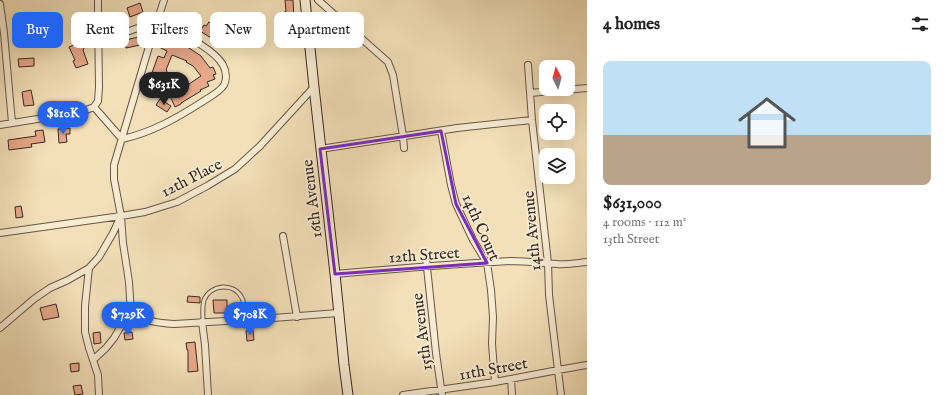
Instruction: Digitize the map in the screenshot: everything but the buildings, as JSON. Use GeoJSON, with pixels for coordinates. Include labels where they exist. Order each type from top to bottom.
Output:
{"type":"FeatureCollection","features":[{"type":"Feature","properties":{"kind":"street"},"geometry":{"type":"LineString","coordinates":[[98,0],[98,12]]}},
{"type":"Feature","properties":{"kind":"street"},"geometry":{"type":"LineString","coordinates":[[160,12],[164,0]]}},
{"type":"Feature","properties":{"kind":"street","name":"16th Avenue"},"geometry":{"type":"LineString","coordinates":[[305,0],[320,149],[348,395]]}},
{"type":"Feature","properties":{"kind":"street"},"geometry":{"type":"LineString","coordinates":[[318,0],[388,62],[393,75],[404,148]]}},
{"type":"Feature","properties":{"kind":"street"},"geometry":{"type":"LineString","coordinates":[[0,4],[12,123]]}},
{"type":"Feature","properties":{"kind":"street"},"geometry":{"type":"LineString","coordinates":[[122,139],[159,127],[188,112],[216,93],[225,84],[226,78],[223,65],[215,55],[202,46]]}},
{"type":"Feature","properties":{"kind":"street"},"geometry":{"type":"LineString","coordinates":[[0,125],[81,112],[94,106],[98,101],[99,94],[99,48]]}},
{"type":"Feature","properties":{"kind":"street"},"geometry":{"type":"LineString","coordinates":[[93,360],[106,348],[131,313],[121,216],[114,179],[114,165],[149,48]]}},
{"type":"Feature","properties":{"kind":"street","name":"14th Avenue"},"geometry":{"type":"LineString","coordinates":[[528,65],[532,120],[548,263],[549,295],[561,395]]}},
{"type":"Feature","properties":{"kind":"street","name":"12th Place"},"geometry":{"type":"LineString","coordinates":[[0,233],[145,212],[177,202],[235,169],[260,146],[314,87]]}},
{"type":"Feature","properties":{"kind":"street"},"geometry":{"type":"LineString","coordinates":[[530,93],[587,88]]}},
{"type":"Feature","properties":{"kind":"street"},"geometry":{"type":"LineString","coordinates":[[94,106],[122,139]]}},
{"type":"Feature","properties":{"kind":"street"},"geometry":{"type":"LineString","coordinates":[[320,149],[403,136],[532,120]]}},
{"type":"Feature","properties":{"kind":"street","name":"14th Court"},"geometry":{"type":"LineString","coordinates":[[441,131],[450,185],[456,204],[473,240],[487,263],[493,317],[492,344],[495,382]]}},
{"type":"Feature","properties":{"kind":"street"},"geometry":{"type":"LineString","coordinates":[[0,328],[34,299],[50,288],[89,268],[99,257],[121,216]]}},
{"type":"Feature","properties":{"kind":"street"},"geometry":{"type":"LineString","coordinates":[[284,236],[297,317]]}},
{"type":"Feature","properties":{"kind":"street"},"geometry":{"type":"LineString","coordinates":[[426,258],[427,266]]}},
{"type":"Feature","properties":{"kind":"street","name":"12th Street"},"geometry":{"type":"LineString","coordinates":[[335,274],[427,266],[529,261],[570,264],[587,262]]}},
{"type":"Feature","properties":{"kind":"street","name":"15th Avenue"},"geometry":{"type":"LineString","coordinates":[[427,266],[436,354],[442,392]]}},
{"type":"Feature","properties":{"kind":"street"},"geometry":{"type":"LineString","coordinates":[[89,268],[85,306],[85,332],[98,375],[99,395]]}},
{"type":"Feature","properties":{"kind":"street"},"geometry":{"type":"LineString","coordinates":[[131,313],[147,320],[160,323],[247,320],[338,313]]}},
{"type":"Feature","properties":{"kind":"street"},"geometry":{"type":"LineString","coordinates":[[202,322],[208,395]]}},
{"type":"Feature","properties":{"kind":"street","name":"11th Street"},"geometry":{"type":"LineString","coordinates":[[402,395],[442,392],[587,365]]}},
{"type":"Feature","properties":{"kind":"street"},"geometry":{"type":"LineString","coordinates":[[511,379],[512,395]]}},
{"type":"Feature","properties":{"kind":"lane"},"geometry":{"type":"LineString","coordinates":[[202,322],[205,300],[210,292],[216,288],[227,287],[236,290],[242,297],[247,320]]}},
{"type":"Feature","properties":{"kind":"highlighted area"},"geometry":{"type":"Polygon","coordinates":[[[441,131],[456,204],[487,263],[335,274],[320,149],[441,131]]]}}]}
